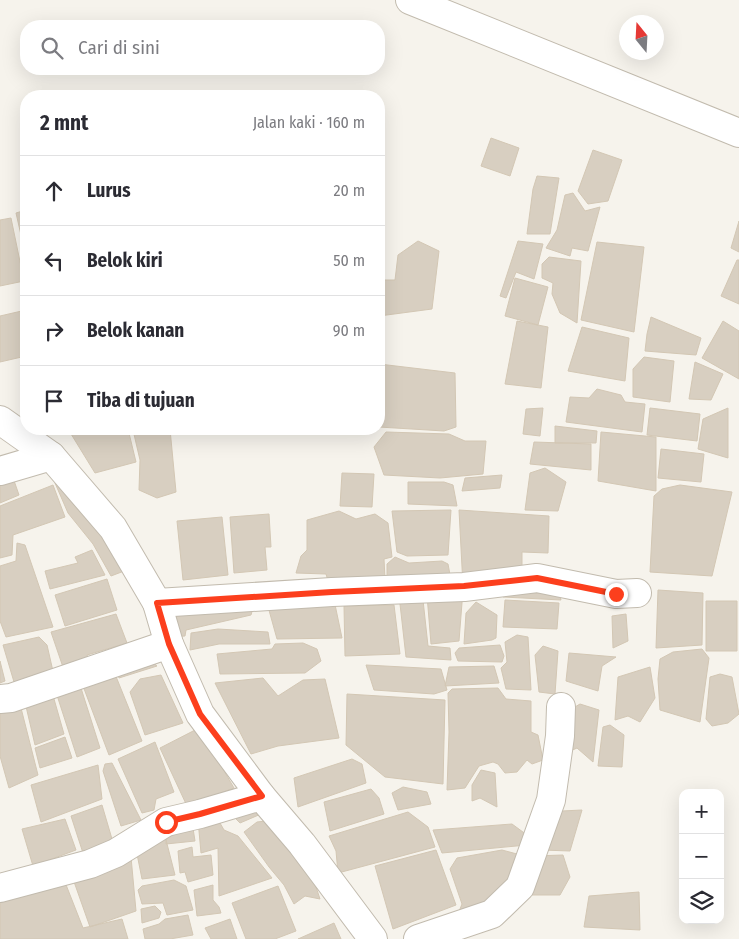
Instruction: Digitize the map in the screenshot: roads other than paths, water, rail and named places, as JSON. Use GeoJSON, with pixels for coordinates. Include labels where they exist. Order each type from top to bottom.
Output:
{"type":"FeatureCollection","features":[{"type":"Feature","properties":{"kind":"street"},"geometry":{"type":"LineString","coordinates":[[410,0],[739,133]]}},
{"type":"Feature","properties":{"kind":"street"},"geometry":{"type":"LineString","coordinates":[[0,420],[20,434]]}},
{"type":"Feature","properties":{"kind":"street"},"geometry":{"type":"LineString","coordinates":[[21,435],[51,456],[113,528],[157,603],[169,644],[200,714],[262,796],[302,844],[373,939]]}},
{"type":"Feature","properties":{"kind":"street"},"geometry":{"type":"LineString","coordinates":[[0,470],[51,456]]}},
{"type":"Feature","properties":{"kind":"street"},"geometry":{"type":"LineString","coordinates":[[157,603],[464,586],[537,578],[616,594],[637,593]]}},
{"type":"Feature","properties":{"kind":"street"},"geometry":{"type":"LineString","coordinates":[[0,699],[11,698],[169,644]]}},
{"type":"Feature","properties":{"kind":"street"},"geometry":{"type":"LineString","coordinates":[[418,939],[492,914],[520,887],[551,800],[560,736],[561,707]]}},
{"type":"Feature","properties":{"kind":"street"},"geometry":{"type":"LineString","coordinates":[[0,888],[90,864],[116,853],[166,822],[262,796]]}}]}
